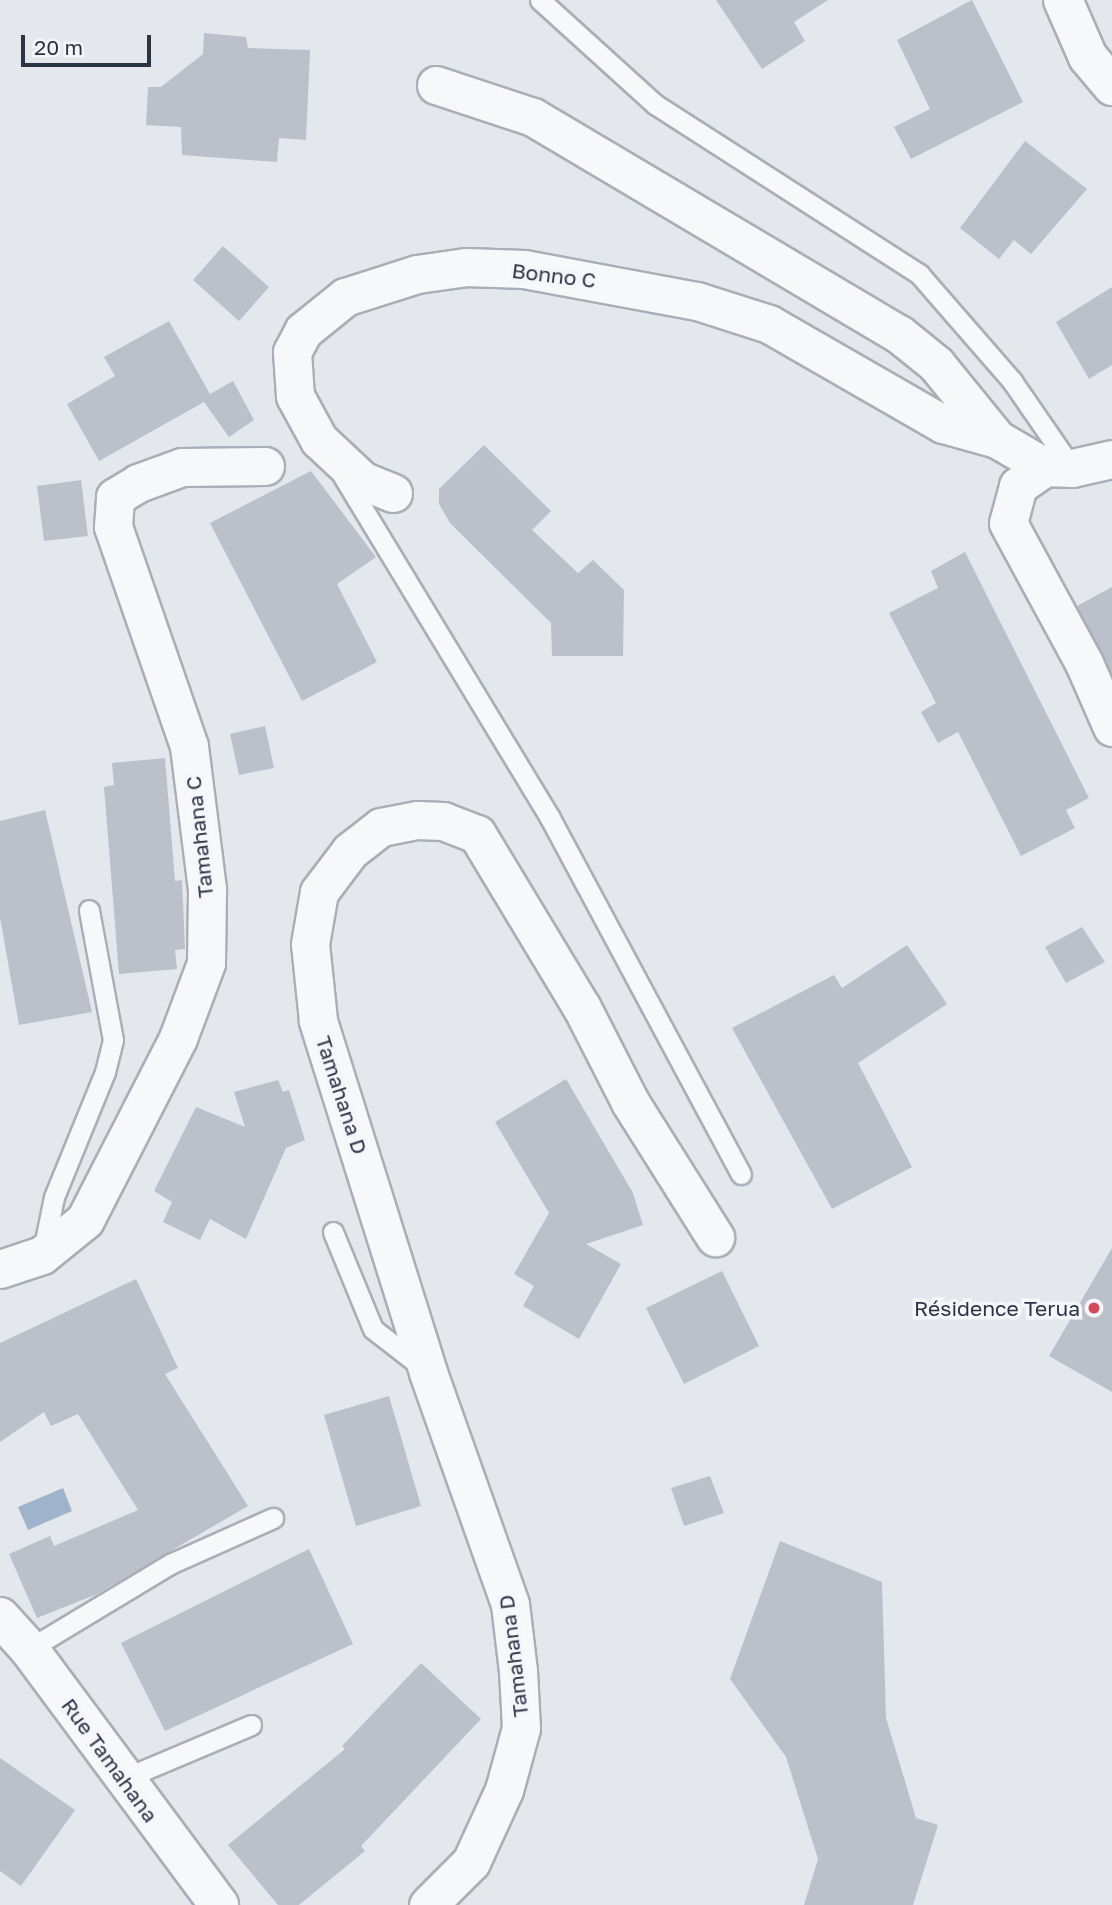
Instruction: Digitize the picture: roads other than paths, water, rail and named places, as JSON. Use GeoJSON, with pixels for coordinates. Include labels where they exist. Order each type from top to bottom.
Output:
{"type":"FeatureCollection","features":[{"type":"Feature","properties":{"kind":"street"},"geometry":{"type":"LineString","coordinates":[[1063,0],[1088,57],[1112,86]]}},
{"type":"Feature","properties":{"kind":"street"},"geometry":{"type":"LineString","coordinates":[[436,85],[533,117],[899,334],[936,364],[997,439],[1059,467]]}},
{"type":"Feature","properties":{"kind":"street","name":"Bonno C"},"geometry":{"type":"LineString","coordinates":[[393,493],[363,481],[319,440],[291,377],[292,352],[303,331],[345,297],[417,274],[466,267],[578,276],[709,305],[780,330],[943,424],[997,439]]}},
{"type":"Feature","properties":{"kind":"street"},"geometry":{"type":"LineString","coordinates":[[1112,459],[1059,467],[1018,486],[1008,523],[1084,663],[1112,727]]}},
{"type":"Feature","properties":{"kind":"street","name":"Tamahana C"},"geometry":{"type":"LineString","coordinates":[[0,1269],[42,1255],[85,1220],[173,1049],[206,963],[207,889],[189,746],[113,527],[115,497],[138,483],[182,467],[265,466]]}},
{"type":"Feature","properties":{"kind":"street","name":"Tamahana D"},"geometry":{"type":"LineString","coordinates":[[428,1905],[471,1862],[504,1790],[522,1728],[510,1604],[428,1372],[318,1020],[310,944],[319,892],[350,851],[381,827],[417,820],[443,821],[477,834],[582,1008],[630,1102],[715,1237]]}},
{"type":"Feature","properties":{"kind":"street","name":"Rue Tamahana"},"geometry":{"type":"LineString","coordinates":[[0,1617],[29,1649],[211,1902]]}},
{"type":"Feature","properties":{"kind":"lane"},"geometry":{"type":"LineString","coordinates":[[540,0],[656,105],[919,274],[1012,381],[1059,467]]}},
{"type":"Feature","properties":{"kind":"lane"},"geometry":{"type":"LineString","coordinates":[[319,440],[378,528],[550,818],[741,1174]]}},
{"type":"Feature","properties":{"kind":"lane"},"geometry":{"type":"LineString","coordinates":[[42,1255],[54,1196],[105,1072],[113,1040],[89,910]]}},
{"type":"Feature","properties":{"kind":"lane"},"geometry":{"type":"LineString","coordinates":[[333,1231],[373,1329],[428,1372]]}},
{"type":"Feature","properties":{"kind":"lane"},"geometry":{"type":"LineString","coordinates":[[29,1649],[170,1564],[273,1518]]}},
{"type":"Feature","properties":{"kind":"lane"},"geometry":{"type":"LineString","coordinates":[[123,1779],[251,1725]]}},
{"type":"Feature","properties":{"kind":"water"},"geometry":{"type":"Polygon","coordinates":[[[63,1488],[72,1511],[28,1530],[18,1507],[63,1488]]]}},
{"type":"Feature","properties":{"kind":"place","name":"Résidence Terua"},"geometry":{"type":"Point","coordinates":[1094,1308]}}]}
